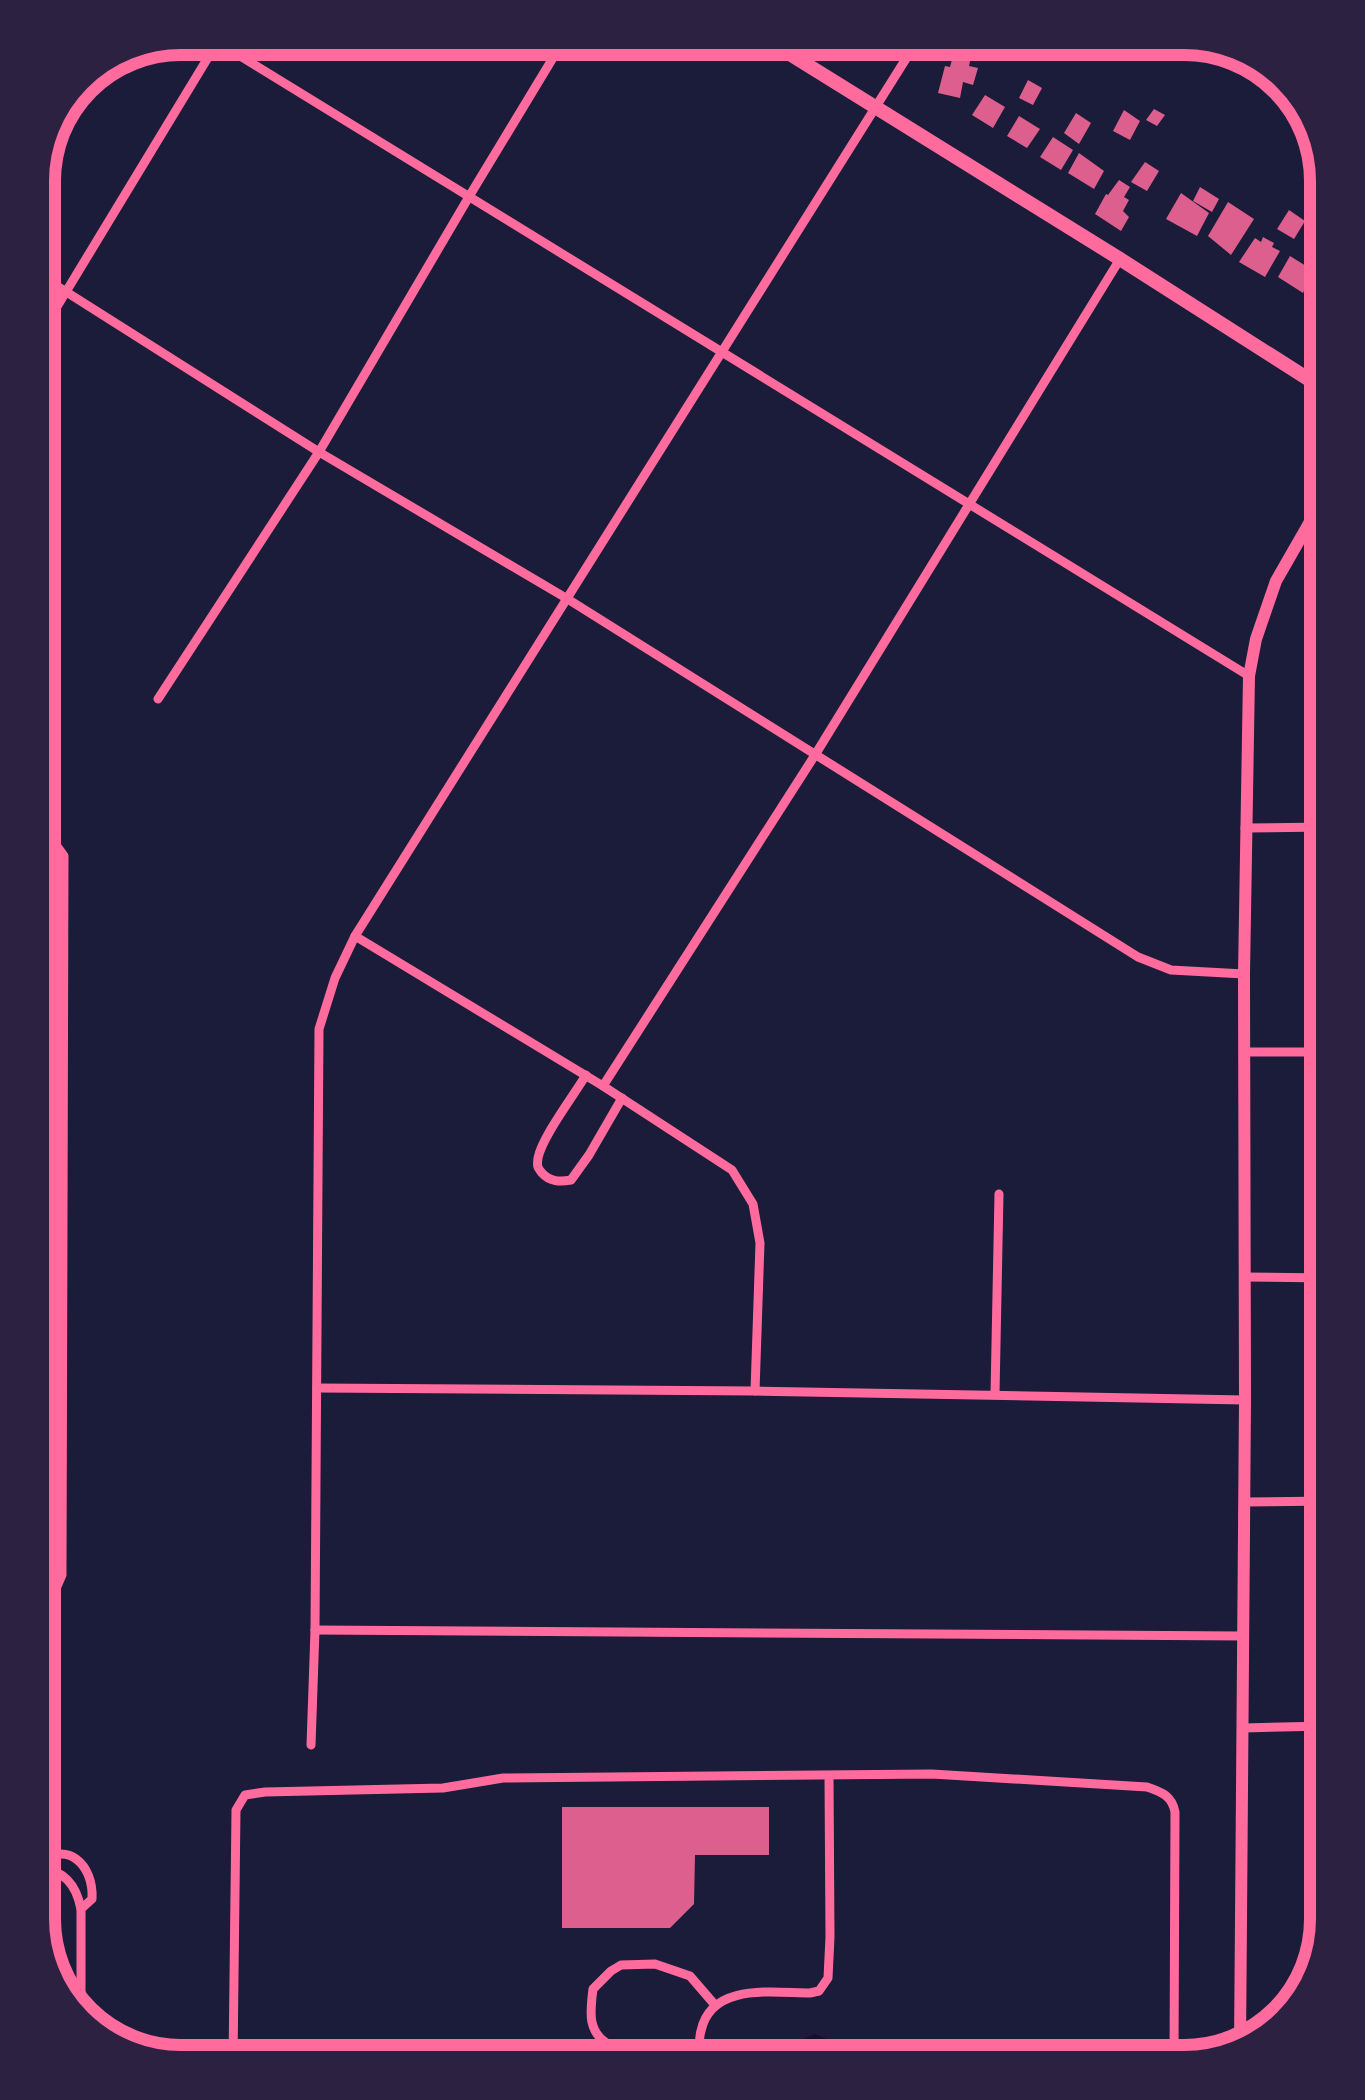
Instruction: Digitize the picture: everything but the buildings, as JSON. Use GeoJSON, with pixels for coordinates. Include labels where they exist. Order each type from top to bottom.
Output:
{"type":"FeatureCollection","features":[{"type":"Feature","properties":{"kind":"main road"},"geometry":{"type":"LineString","coordinates":[[792,55],[1310,380]]}},
{"type":"Feature","properties":{"kind":"main road"},"geometry":{"type":"LineString","coordinates":[[1240,2031],[1248,676],[1256,638],[1276,582],[1310,523]]}},
{"type":"Feature","properties":{"kind":"street"},"geometry":{"type":"LineString","coordinates":[[55,311],[205,55]]}},
{"type":"Feature","properties":{"kind":"street"},"geometry":{"type":"LineString","coordinates":[[240,55],[1248,676]]}},
{"type":"Feature","properties":{"kind":"street"},"geometry":{"type":"LineString","coordinates":[[158,699],[319,452],[555,55]]}},
{"type":"Feature","properties":{"kind":"street"},"geometry":{"type":"LineString","coordinates":[[311,1746],[319,1029],[335,978],[355,936],[908,55]]}},
{"type":"Feature","properties":{"kind":"street"},"geometry":{"type":"LineString","coordinates":[[604,1086],[1120,259]]}},
{"type":"Feature","properties":{"kind":"street"},"geometry":{"type":"LineString","coordinates":[[55,285],[319,452],[566,598],[1138,957],[1172,970],[1244,974]]}},
{"type":"Feature","properties":{"kind":"street"},"geometry":{"type":"LineString","coordinates":[[1246,828],[1310,827]]}},
{"type":"Feature","properties":{"kind":"street"},"geometry":{"type":"LineString","coordinates":[[55,844],[64,856],[62,1575],[55,1590]]}},
{"type":"Feature","properties":{"kind":"street"},"geometry":{"type":"LineString","coordinates":[[355,936],[604,1086],[732,1170],[753,1204],[760,1243],[754,1391]]}},
{"type":"Feature","properties":{"kind":"street"},"geometry":{"type":"LineString","coordinates":[[1246,1052],[1310,1052]]}},
{"type":"Feature","properties":{"kind":"street"},"geometry":{"type":"LineString","coordinates":[[586,1075],[538,1156],[538,1166],[545,1178],[571,1180],[622,1098]]}},
{"type":"Feature","properties":{"kind":"street"},"geometry":{"type":"LineString","coordinates":[[995,1394],[999,1194]]}},
{"type":"Feature","properties":{"kind":"street"},"geometry":{"type":"LineString","coordinates":[[1246,1277],[1310,1278]]}},
{"type":"Feature","properties":{"kind":"street"},"geometry":{"type":"LineString","coordinates":[[317,1388],[1246,1400]]}},
{"type":"Feature","properties":{"kind":"street"},"geometry":{"type":"LineString","coordinates":[[1244,1502],[1310,1501]]}},
{"type":"Feature","properties":{"kind":"street"},"geometry":{"type":"LineString","coordinates":[[315,1630],[1242,1636]]}},
{"type":"Feature","properties":{"kind":"street"},"geometry":{"type":"LineString","coordinates":[[1242,1728],[1310,1726]]}},
{"type":"Feature","properties":{"kind":"street"},"geometry":{"type":"LineString","coordinates":[[232,2045],[236,1810],[245,1795],[442,1788],[502,1778],[932,1774],[1147,1787],[1173,1801],[1174,2045]]}},
{"type":"Feature","properties":{"kind":"street"},"geometry":{"type":"LineString","coordinates":[[716,2005],[690,1976],[655,1964],[622,1965],[593,1989],[592,2024],[595,2034],[610,2045],[700,2045],[706,2015],[724,1999],[747,1993],[819,1991],[828,1978],[830,1937],[829,1776]]}},
{"type":"Feature","properties":{"kind":"street"},"geometry":{"type":"LineString","coordinates":[[55,1856],[80,1860],[89,1872],[92,1898],[81,1909]]}},
{"type":"Feature","properties":{"kind":"street"},"geometry":{"type":"LineString","coordinates":[[55,1872],[66,1876],[79,1899],[81,1996]]}},
{"type":"Feature","properties":{"kind":"shaded area"},"geometry":{"type":"Polygon","coordinates":[[[815,2034],[835,2045],[804,2045],[804,2039],[815,2034]]]}}]}
